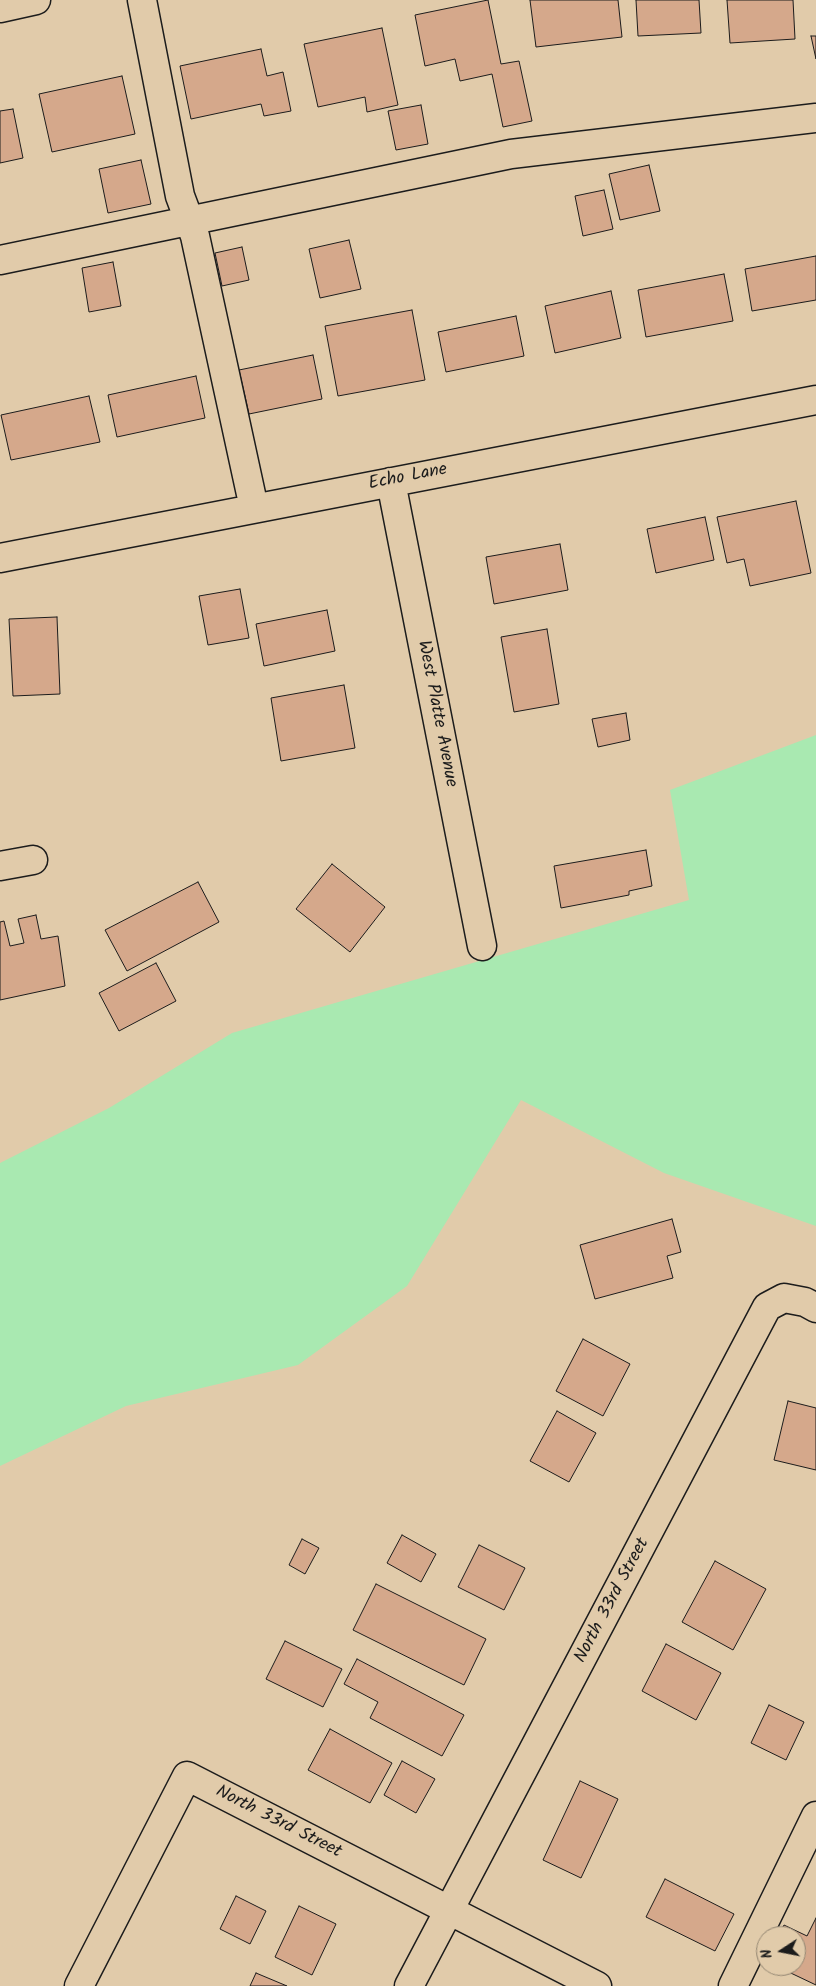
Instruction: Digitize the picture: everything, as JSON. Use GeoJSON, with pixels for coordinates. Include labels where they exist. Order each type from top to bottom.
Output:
{"type":"FeatureCollection","features":[{"type":"Feature","properties":{"kind":"street"},"geometry":{"type":"LineString","coordinates":[[0,8],[36,0]]}},
{"type":"Feature","properties":{"kind":"street"},"geometry":{"type":"LineString","coordinates":[[142,0],[180,196],[195,236],[254,508]]}},
{"type":"Feature","properties":{"kind":"street"},"geometry":{"type":"LineString","coordinates":[[0,260],[511,154],[816,118]]}},
{"type":"Feature","properties":{"kind":"street","name":"Echo Lane"},"geometry":{"type":"LineString","coordinates":[[0,558],[816,400]]}},
{"type":"Feature","properties":{"kind":"street","name":"West Platte Avenue"},"geometry":{"type":"LineString","coordinates":[[391,482],[482,946]]}},
{"type":"Feature","properties":{"kind":"street"},"geometry":{"type":"LineString","coordinates":[[0,866],[33,860]]}},
{"type":"Feature","properties":{"kind":"street","name":"North 33rd Street"},"geometry":{"type":"LineString","coordinates":[[450,1912],[767,1307],[784,1298],[805,1302],[816,1308]]}},
{"type":"Feature","properties":{"kind":"street","name":"North 33rd Street"},"geometry":{"type":"LineString","coordinates":[[79,1986],[187,1776],[597,1986]]}},
{"type":"Feature","properties":{"kind":"street"},"geometry":{"type":"LineString","coordinates":[[732,1986],[816,1816]]}},
{"type":"Feature","properties":{"kind":"street"},"geometry":{"type":"LineString","coordinates":[[409,1986],[450,1912]]}},
{"type":"Feature","properties":{"kind":"green space"},"geometry":{"type":"Polygon","coordinates":[[[816,735],[816,1226],[664,1173],[521,1100],[407,1286],[298,1365],[126,1406],[0,1466],[0,1163],[109,1108],[232,1033],[689,900],[670,790],[816,735]]]}},
{"type":"Feature","properties":{"kind":"building"},"geometry":{"type":"Polygon","coordinates":[[[488,0],[501,64],[519,61],[532,121],[503,127],[492,74],[460,81],[455,59],[425,66],[415,15],[488,0]]]}},
{"type":"Feature","properties":{"kind":"building"},"geometry":{"type":"Polygon","coordinates":[[[530,0],[618,0],[622,37],[536,47],[530,0]]]}},
{"type":"Feature","properties":{"kind":"building"},"geometry":{"type":"Polygon","coordinates":[[[636,0],[699,0],[701,33],[638,36],[636,0]]]}},
{"type":"Feature","properties":{"kind":"building"},"geometry":{"type":"Polygon","coordinates":[[[727,0],[793,0],[795,39],[730,43],[727,0]]]}},
{"type":"Feature","properties":{"kind":"building"},"geometry":{"type":"Polygon","coordinates":[[[382,28],[398,105],[367,112],[365,97],[318,107],[304,44],[382,28]]]}},
{"type":"Feature","properties":{"kind":"building"},"geometry":{"type":"Polygon","coordinates":[[[811,36],[816,36],[816,59],[811,36]]]}},
{"type":"Feature","properties":{"kind":"building"},"geometry":{"type":"Polygon","coordinates":[[[261,49],[267,76],[283,72],[291,111],[264,116],[261,104],[191,119],[180,66],[261,49]]]}},
{"type":"Feature","properties":{"kind":"building"},"geometry":{"type":"Polygon","coordinates":[[[122,76],[135,134],[52,152],[39,94],[122,76]]]}},
{"type":"Feature","properties":{"kind":"building"},"geometry":{"type":"Polygon","coordinates":[[[421,105],[428,144],[396,150],[388,111],[421,105]]]}},
{"type":"Feature","properties":{"kind":"building"},"geometry":{"type":"Polygon","coordinates":[[[13,109],[23,158],[0,163],[0,111],[13,109]]]}},
{"type":"Feature","properties":{"kind":"building"},"geometry":{"type":"Polygon","coordinates":[[[141,160],[151,204],[108,213],[99,169],[141,160]]]}},
{"type":"Feature","properties":{"kind":"building"},"geometry":{"type":"Polygon","coordinates":[[[649,165],[660,211],[620,220],[609,174],[649,165]]]}},
{"type":"Feature","properties":{"kind":"building"},"geometry":{"type":"Polygon","coordinates":[[[604,190],[613,229],[583,236],[575,196],[604,190]]]}},
{"type":"Feature","properties":{"kind":"building"},"geometry":{"type":"Polygon","coordinates":[[[349,240],[361,289],[320,298],[309,249],[349,240]]]}},
{"type":"Feature","properties":{"kind":"building"},"geometry":{"type":"Polygon","coordinates":[[[242,247],[249,280],[222,286],[215,253],[242,247]]]}},
{"type":"Feature","properties":{"kind":"building"},"geometry":{"type":"Polygon","coordinates":[[[816,256],[816,300],[752,311],[745,269],[816,256]]]}},
{"type":"Feature","properties":{"kind":"building"},"geometry":{"type":"Polygon","coordinates":[[[113,262],[121,306],[89,312],[82,268],[113,262]]]}},
{"type":"Feature","properties":{"kind":"building"},"geometry":{"type":"Polygon","coordinates":[[[724,274],[733,321],[646,337],[638,290],[724,274]]]}},
{"type":"Feature","properties":{"kind":"building"},"geometry":{"type":"Polygon","coordinates":[[[611,291],[621,338],[555,353],[545,306],[611,291]]]}},
{"type":"Feature","properties":{"kind":"building"},"geometry":{"type":"Polygon","coordinates":[[[412,310],[425,380],[338,396],[325,326],[412,310]]]}},
{"type":"Feature","properties":{"kind":"building"},"geometry":{"type":"Polygon","coordinates":[[[516,316],[524,356],[446,372],[438,332],[516,316]]]}},
{"type":"Feature","properties":{"kind":"building"},"geometry":{"type":"Polygon","coordinates":[[[313,355],[322,399],[249,414],[239,370],[313,355]]]}},
{"type":"Feature","properties":{"kind":"building"},"geometry":{"type":"Polygon","coordinates":[[[196,376],[205,418],[117,437],[108,395],[196,376]]]}},
{"type":"Feature","properties":{"kind":"building"},"geometry":{"type":"Polygon","coordinates":[[[89,396],[100,442],[11,460],[1,415],[89,396]]]}},
{"type":"Feature","properties":{"kind":"building"},"geometry":{"type":"Polygon","coordinates":[[[796,501],[811,573],[750,586],[744,559],[727,563],[717,517],[796,501]]]}},
{"type":"Feature","properties":{"kind":"building"},"geometry":{"type":"Polygon","coordinates":[[[705,517],[714,560],[656,573],[647,529],[705,517]]]}},
{"type":"Feature","properties":{"kind":"building"},"geometry":{"type":"Polygon","coordinates":[[[560,544],[568,590],[494,604],[486,557],[560,544]]]}},
{"type":"Feature","properties":{"kind":"building"},"geometry":{"type":"Polygon","coordinates":[[[240,589],[249,638],[208,645],[199,596],[240,589]]]}},
{"type":"Feature","properties":{"kind":"building"},"geometry":{"type":"Polygon","coordinates":[[[327,610],[335,651],[264,666],[256,624],[327,610]]]}},
{"type":"Feature","properties":{"kind":"building"},"geometry":{"type":"Polygon","coordinates":[[[57,617],[60,694],[13,696],[9,619],[57,617]]]}},
{"type":"Feature","properties":{"kind":"building"},"geometry":{"type":"Polygon","coordinates":[[[547,629],[559,704],[514,712],[501,637],[547,629]]]}},
{"type":"Feature","properties":{"kind":"building"},"geometry":{"type":"Polygon","coordinates":[[[344,685],[355,748],[281,761],[271,698],[344,685]]]}},
{"type":"Feature","properties":{"kind":"building"},"geometry":{"type":"Polygon","coordinates":[[[626,713],[630,740],[598,747],[592,719],[626,713]]]}},
{"type":"Feature","properties":{"kind":"building"},"geometry":{"type":"Polygon","coordinates":[[[646,850],[652,886],[629,891],[629,895],[561,908],[554,866],[646,850]]]}},
{"type":"Feature","properties":{"kind":"building"},"geometry":{"type":"Polygon","coordinates":[[[332,864],[385,907],[350,952],[296,909],[332,864]]]}},
{"type":"Feature","properties":{"kind":"building"},"geometry":{"type":"Polygon","coordinates":[[[198,882],[219,922],[127,971],[105,930],[198,882]]]}},
{"type":"Feature","properties":{"kind":"building"},"geometry":{"type":"Polygon","coordinates":[[[36,915],[41,939],[58,936],[65,986],[0,1000],[0,922],[4,921],[10,946],[24,943],[18,919],[36,915]]]}},
{"type":"Feature","properties":{"kind":"building"},"geometry":{"type":"Polygon","coordinates":[[[156,963],[176,1001],[119,1031],[99,993],[156,963]]]}},
{"type":"Feature","properties":{"kind":"building"},"geometry":{"type":"Polygon","coordinates":[[[672,1219],[681,1252],[667,1256],[673,1278],[595,1299],[580,1245],[672,1219]]]}},
{"type":"Feature","properties":{"kind":"building"},"geometry":{"type":"Polygon","coordinates":[[[583,1339],[630,1364],[603,1416],[556,1391],[583,1339]]]}},
{"type":"Feature","properties":{"kind":"building"},"geometry":{"type":"Polygon","coordinates":[[[788,1401],[816,1408],[816,1470],[774,1460],[788,1401]]]}},
{"type":"Feature","properties":{"kind":"building"},"geometry":{"type":"Polygon","coordinates":[[[557,1411],[596,1433],[569,1482],[530,1461],[557,1411]]]}},
{"type":"Feature","properties":{"kind":"building"},"geometry":{"type":"Polygon","coordinates":[[[402,1535],[436,1554],[421,1582],[387,1563],[402,1535]]]}},
{"type":"Feature","properties":{"kind":"building"},"geometry":{"type":"Polygon","coordinates":[[[302,1539],[319,1548],[305,1574],[289,1565],[302,1539]]]}},
{"type":"Feature","properties":{"kind":"building"},"geometry":{"type":"Polygon","coordinates":[[[479,1545],[525,1568],[504,1610],[458,1587],[479,1545]]]}},
{"type":"Feature","properties":{"kind":"building"},"geometry":{"type":"Polygon","coordinates":[[[715,1561],[766,1589],[733,1650],[682,1622],[715,1561]]]}},
{"type":"Feature","properties":{"kind":"building"},"geometry":{"type":"Polygon","coordinates":[[[376,1584],[486,1639],[464,1685],[353,1630],[376,1584]]]}},
{"type":"Feature","properties":{"kind":"building"},"geometry":{"type":"Polygon","coordinates":[[[285,1641],[342,1669],[323,1707],[266,1679],[285,1641]]]}},
{"type":"Feature","properties":{"kind":"building"},"geometry":{"type":"Polygon","coordinates":[[[666,1644],[721,1673],[696,1720],[642,1691],[666,1644]]]}},
{"type":"Feature","properties":{"kind":"building"},"geometry":{"type":"Polygon","coordinates":[[[357,1659],[464,1715],[442,1756],[370,1718],[378,1702],[344,1684],[357,1659]]]}},
{"type":"Feature","properties":{"kind":"building"},"geometry":{"type":"Polygon","coordinates":[[[769,1705],[804,1722],[786,1760],[751,1743],[769,1705]]]}},
{"type":"Feature","properties":{"kind":"building"},"geometry":{"type":"Polygon","coordinates":[[[330,1729],[392,1763],[370,1803],[308,1770],[330,1729]]]}},
{"type":"Feature","properties":{"kind":"building"},"geometry":{"type":"Polygon","coordinates":[[[402,1761],[435,1779],[416,1813],[384,1795],[402,1761]]]}},
{"type":"Feature","properties":{"kind":"building"},"geometry":{"type":"Polygon","coordinates":[[[580,1781],[618,1799],[581,1878],[543,1860],[580,1781]]]}},
{"type":"Feature","properties":{"kind":"building"},"geometry":{"type":"Polygon","coordinates":[[[665,1879],[734,1914],[715,1951],[646,1917],[665,1879]]]}},
{"type":"Feature","properties":{"kind":"building"},"geometry":{"type":"Polygon","coordinates":[[[236,1896],[266,1911],[250,1944],[220,1929],[236,1896]]]}},
{"type":"Feature","properties":{"kind":"building"},"geometry":{"type":"Polygon","coordinates":[[[299,1906],[336,1924],[312,1975],[275,1957],[299,1906]]]}},
{"type":"Feature","properties":{"kind":"building"},"geometry":{"type":"Polygon","coordinates":[[[816,1918],[816,1985],[797,1976],[806,1976],[807,1936],[816,1918]]]}},
{"type":"Feature","properties":{"kind":"building"},"geometry":{"type":"Polygon","coordinates":[[[256,1973],[287,1986],[250,1986],[256,1973]]]}}]}
